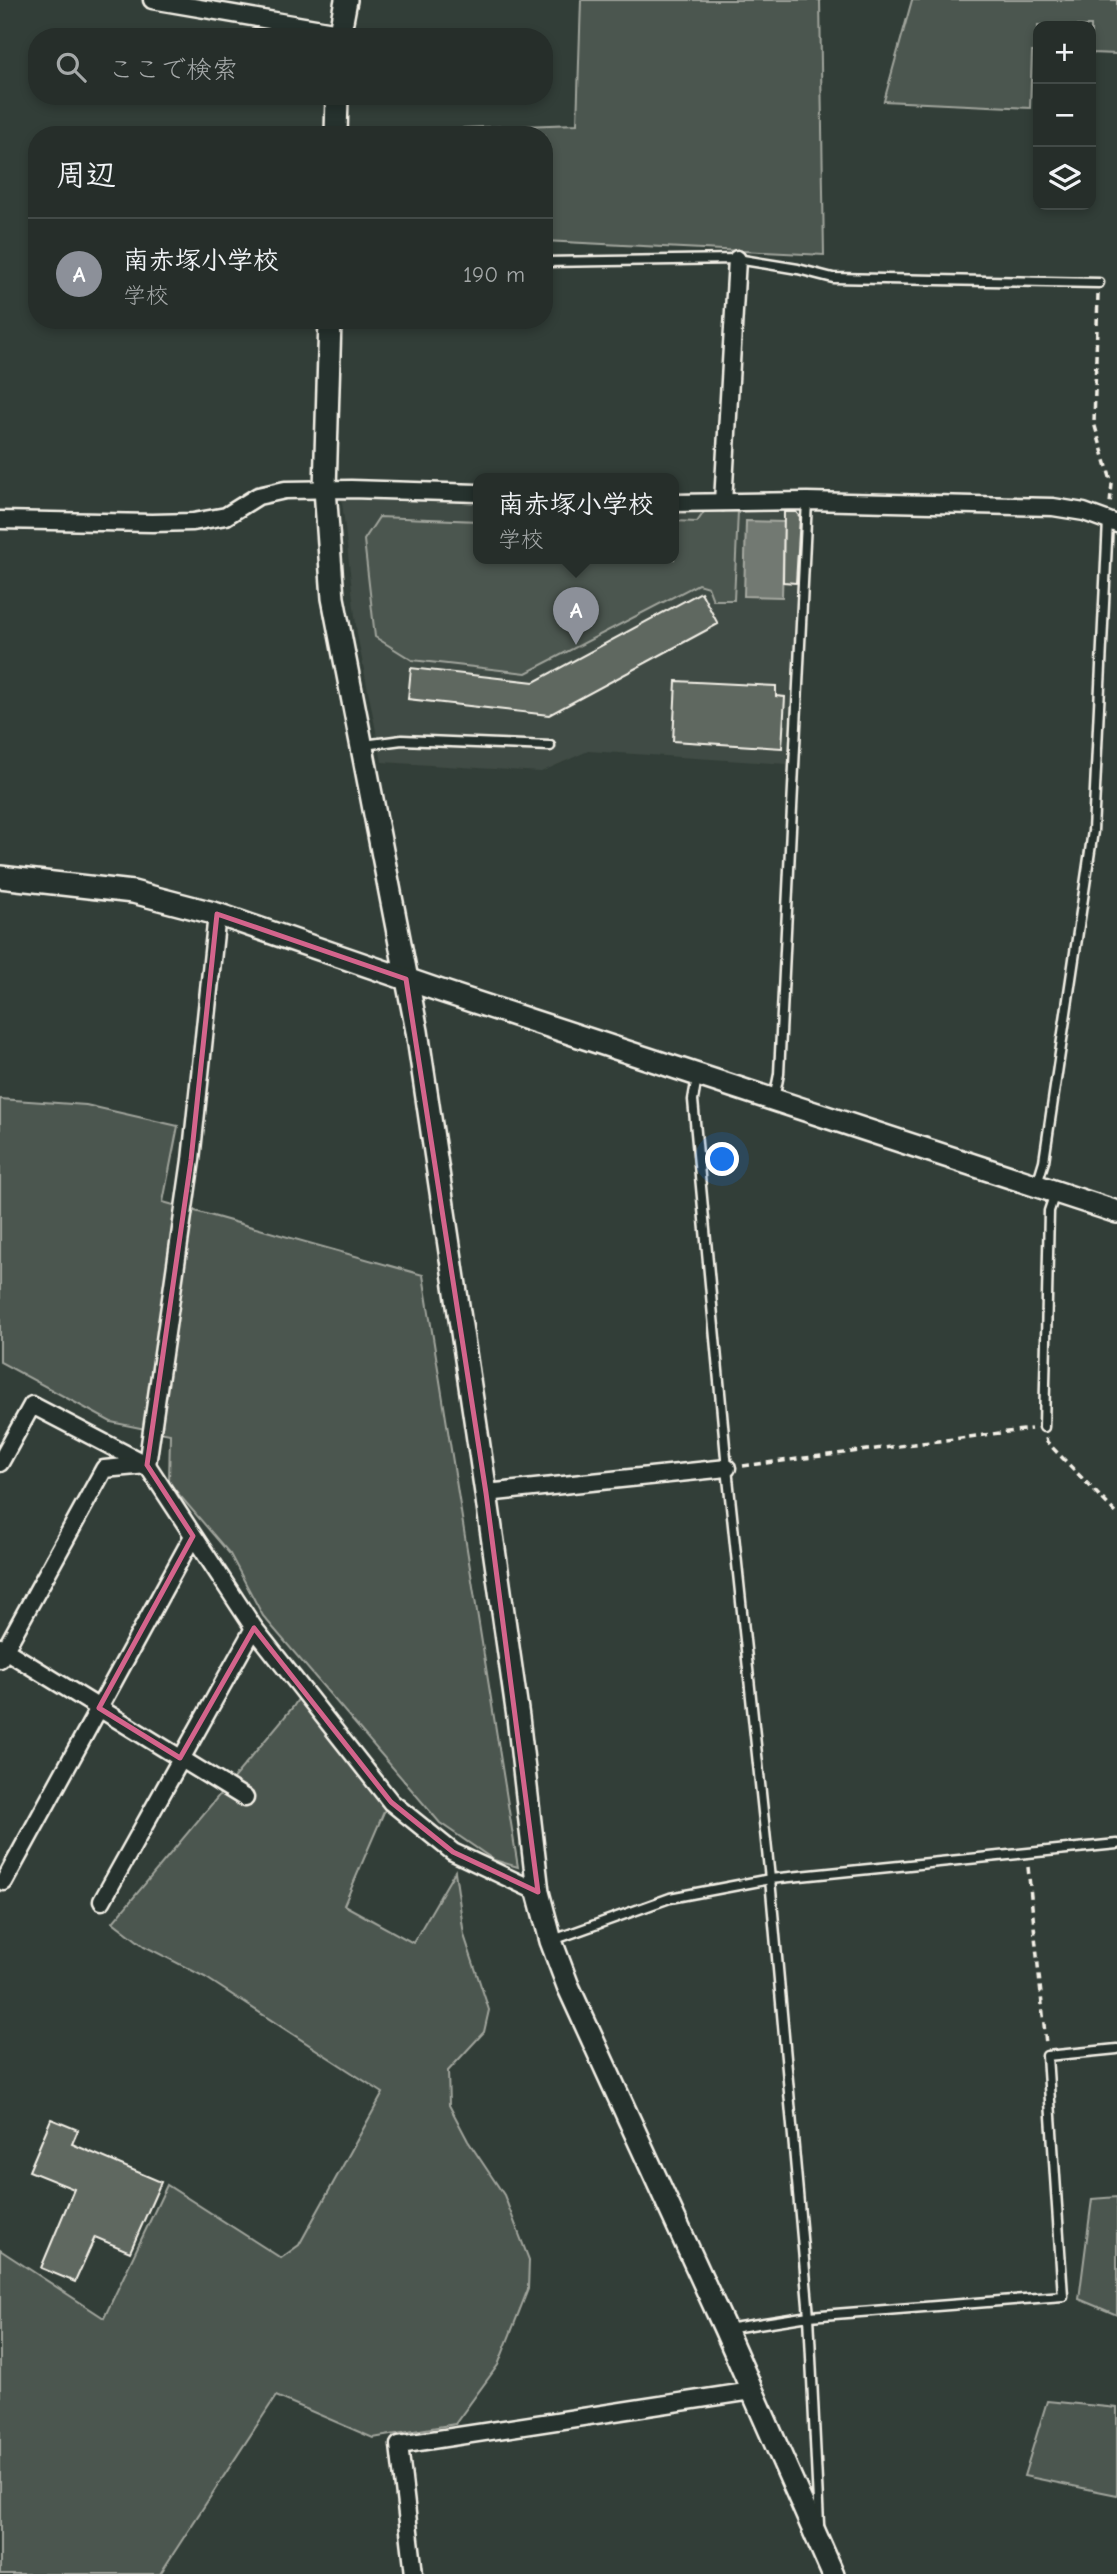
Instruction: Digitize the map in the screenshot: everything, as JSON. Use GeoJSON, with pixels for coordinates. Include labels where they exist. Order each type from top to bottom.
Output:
{"type":"FeatureCollection","features":[{"type":"Feature","properties":{"kind":"street"},"geometry":{"type":"LineString","coordinates":[[152,0],[302,28]]}},
{"type":"Feature","properties":{"kind":"street"},"geometry":{"type":"LineString","coordinates":[[340,28],[346,0]]}},
{"type":"Feature","properties":{"kind":"street"},"geometry":{"type":"LineString","coordinates":[[336,126],[337,105]]}},
{"type":"Feature","properties":{"kind":"street"},"geometry":{"type":"LineString","coordinates":[[723,502],[737,259]]}},
{"type":"Feature","properties":{"kind":"street"},"geometry":{"type":"LineString","coordinates":[[330,329],[325,489],[333,598],[417,1031],[486,1493],[538,1892],[551,1941],[568,1986],[725,2329],[833,2574]]}},
{"type":"Feature","properties":{"kind":"street"},"geometry":{"type":"LineString","coordinates":[[0,520],[193,522],[226,516],[258,496],[285,490],[473,493]]}},
{"type":"Feature","properties":{"kind":"street"},"geometry":{"type":"LineString","coordinates":[[679,503],[807,500],[1053,507],[1084,512],[1113,522]]}},
{"type":"Feature","properties":{"kind":"street"},"geometry":{"type":"LineString","coordinates":[[0,877],[133,892],[217,914],[1117,1212]]}},
{"type":"Feature","properties":{"kind":"street"},"geometry":{"type":"LineString","coordinates":[[147,1465],[191,1160],[217,914]]}},
{"type":"Feature","properties":{"kind":"street"},"geometry":{"type":"LineString","coordinates":[[0,1463],[32,1405],[147,1465],[254,1628],[391,1802],[453,1852],[538,1892]]}},
{"type":"Feature","properties":{"kind":"street"},"geometry":{"type":"LineString","coordinates":[[147,1465],[104,1469],[2,1652],[245,1798]]}},
{"type":"Feature","properties":{"kind":"street"},"geometry":{"type":"LineString","coordinates":[[486,1493],[727,1468]]}},
{"type":"Feature","properties":{"kind":"street"},"geometry":{"type":"LineString","coordinates":[[4,1882],[194,1536]]}},
{"type":"Feature","properties":{"kind":"street"},"geometry":{"type":"LineString","coordinates":[[102,1902],[254,1628]]}},
{"type":"Feature","properties":{"kind":"street"},"geometry":{"type":"LineString","coordinates":[[414,2574],[399,2445],[752,2392]]}},
{"type":"Feature","properties":{"kind":"lane"},"geometry":{"type":"LineString","coordinates":[[553,262],[737,259],[833,278],[1098,283]]}},
{"type":"Feature","properties":{"kind":"lane"},"geometry":{"type":"LineString","coordinates":[[774,1099],[779,1074],[807,500]]}},
{"type":"Feature","properties":{"kind":"lane"},"geometry":{"type":"LineString","coordinates":[[1044,1427],[1049,1211],[1044,1160],[1093,831],[1113,522]]}},
{"type":"Feature","properties":{"kind":"lane"},"geometry":{"type":"LineString","coordinates":[[361,745],[402,740],[550,746]]}},
{"type":"Feature","properties":{"kind":"lane"},"geometry":{"type":"LineString","coordinates":[[698,1073],[693,1100],[727,1468],[770,1879],[809,2316],[820,2541]]}},
{"type":"Feature","properties":{"kind":"lane"},"geometry":{"type":"LineString","coordinates":[[551,1941],[670,1898],[770,1879],[1117,1844]]}},
{"type":"Feature","properties":{"kind":"lane"},"geometry":{"type":"LineString","coordinates":[[725,2329],[809,2316],[1063,2296],[1047,2056],[1117,2049]]}},
{"type":"Feature","properties":{"kind":"path"},"geometry":{"type":"LineString","coordinates":[[1098,283],[1094,423],[1112,484],[1113,522]]}},
{"type":"Feature","properties":{"kind":"path"},"geometry":{"type":"LineString","coordinates":[[727,1468],[1044,1427],[1047,1442],[1117,1514]]}},
{"type":"Feature","properties":{"kind":"path"},"geometry":{"type":"LineString","coordinates":[[1027,1854],[1047,2056]]}},
{"type":"Feature","properties":{"kind":"highlighted area"},"geometry":{"type":"Polygon","coordinates":[[[217,914],[406,979],[486,1493],[538,1892],[453,1852],[391,1802],[254,1628],[180,1758],[99,1708],[193,1536],[147,1465],[191,1160],[217,914]]]}},
{"type":"Feature","properties":{"kind":"shaded area"},"geometry":{"type":"Polygon","coordinates":[[[581,0],[820,0],[824,255],[553,241],[553,126],[520,126],[577,124],[581,0]]]}},
{"type":"Feature","properties":{"kind":"shaded area"},"geometry":{"type":"Polygon","coordinates":[[[912,0],[1117,0],[1117,54],[1096,53],[1096,21],[1033,21],[1030,108],[884,101],[912,0]]]}},
{"type":"Feature","properties":{"kind":"shaded area"},"geometry":{"type":"Polygon","coordinates":[[[351,495],[473,504],[473,564],[679,564],[679,512],[796,512],[800,517],[787,764],[588,751],[541,772],[382,762],[357,634],[342,501],[351,495]]]}},
{"type":"Feature","properties":{"kind":"shaded area"},"geometry":{"type":"Polygon","coordinates":[[[738,511],[734,600],[713,600],[708,587],[698,584],[526,673],[412,660],[375,637],[364,540],[379,517],[473,521],[473,564],[679,564],[679,521],[697,522],[704,512],[738,511]]]}},
{"type":"Feature","properties":{"kind":"shaded area"},"geometry":{"type":"Polygon","coordinates":[[[746,521],[784,522],[782,597],[744,596],[746,521]]]}},
{"type":"Feature","properties":{"kind":"shaded area"},"geometry":{"type":"Polygon","coordinates":[[[0,1099],[86,1105],[178,1126],[163,1202],[423,1275],[518,1867],[494,1860],[440,1823],[263,1616],[230,1554],[169,1483],[170,1434],[111,1422],[0,1362],[0,1099]]]}},
{"type":"Feature","properties":{"kind":"shaded area"},"geometry":{"type":"Polygon","coordinates":[[[300,1696],[390,1798],[344,1905],[413,1943],[455,1871],[464,1935],[489,2010],[484,2032],[448,2071],[449,2105],[468,2141],[504,2195],[529,2260],[528,2289],[498,2365],[455,2424],[373,2438],[276,2396],[160,2574],[0,2574],[0,2250],[104,2318],[167,2185],[281,2258],[299,2245],[383,2093],[205,1977],[144,1946],[113,1922],[300,1696]]]}},
{"type":"Feature","properties":{"kind":"shaded area"},"geometry":{"type":"Polygon","coordinates":[[[1117,2197],[1117,2315],[1079,2299],[1092,2199],[1117,2197]]]}},
{"type":"Feature","properties":{"kind":"shaded area"},"geometry":{"type":"Polygon","coordinates":[[[1047,2401],[1117,2408],[1117,2495],[1024,2476],[1047,2401]]]}},
{"type":"Feature","properties":{"kind":"building"},"geometry":{"type":"Polygon","coordinates":[[[784,512],[796,512],[800,517],[796,583],[783,582],[784,512]]]}},
{"type":"Feature","properties":{"kind":"building"},"geometry":{"type":"Polygon","coordinates":[[[701,592],[718,624],[549,715],[408,699],[411,668],[534,682],[701,592]]]}},
{"type":"Feature","properties":{"kind":"building"},"geometry":{"type":"Polygon","coordinates":[[[676,681],[776,686],[776,696],[785,697],[782,748],[673,741],[676,681]]]}},
{"type":"Feature","properties":{"kind":"building"},"geometry":{"type":"Polygon","coordinates":[[[51,2119],[78,2130],[72,2144],[161,2182],[130,2252],[95,2237],[75,2282],[41,2268],[74,2189],[29,2171],[51,2119]]]}},
{"type":"Feature","properties":{"kind":"place","name":"南赤塚小学校"},"geometry":{"type":"Point","coordinates":[576,645]}}]}
